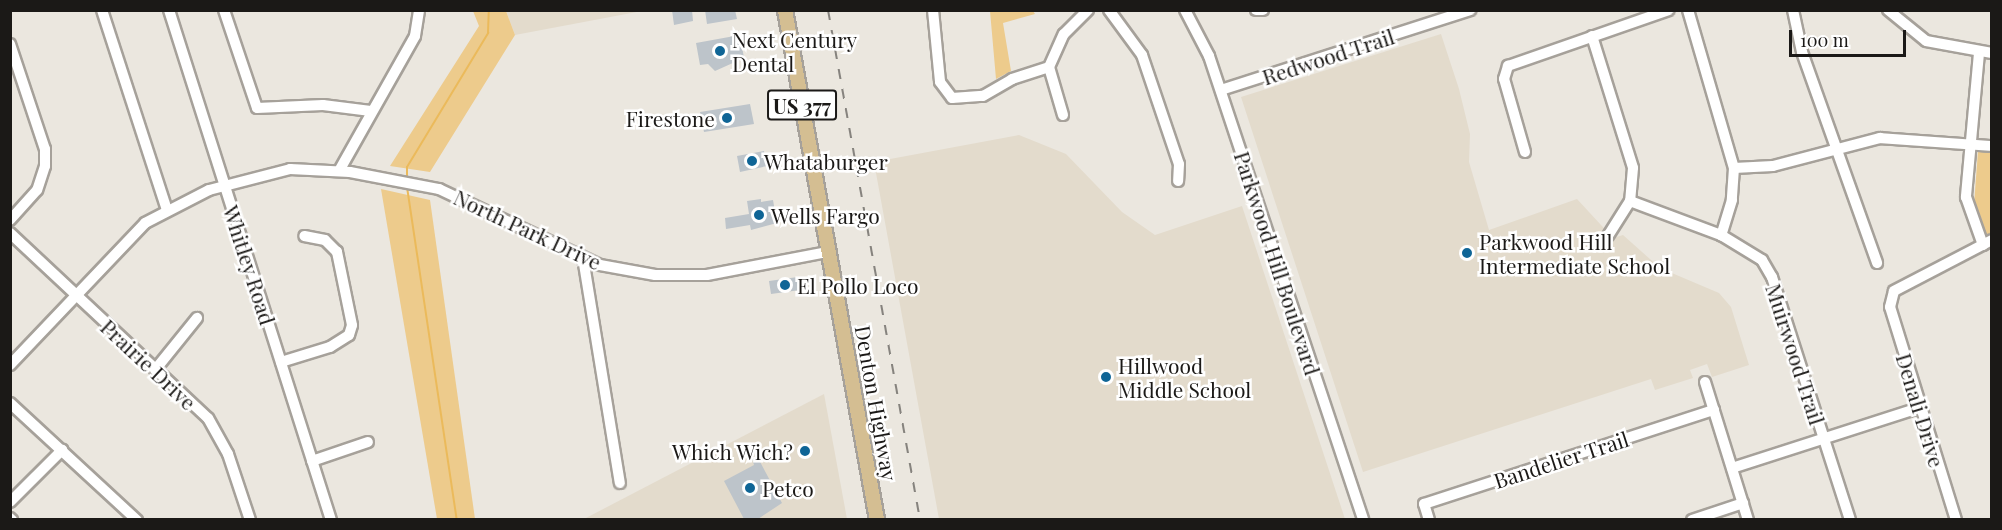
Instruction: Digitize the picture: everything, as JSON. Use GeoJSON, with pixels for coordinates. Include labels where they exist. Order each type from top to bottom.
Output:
{"type":"FeatureCollection","features":[{"type":"Feature","properties":{"kind":"main road","name":"Denton Highway"},"geometry":{"type":"LineString","coordinates":[[785,10],[877,519]]}},
{"type":"Feature","properties":{"kind":"street"},"geometry":{"type":"LineString","coordinates":[[102,10],[167,210]]}},
{"type":"Feature","properties":{"kind":"street","name":"Whitley Road"},"geometry":{"type":"LineString","coordinates":[[169,10],[331,519]]}},
{"type":"Feature","properties":{"kind":"street"},"geometry":{"type":"LineString","coordinates":[[224,10],[253,101],[259,109],[323,105],[371,111]]}},
{"type":"Feature","properties":{"kind":"street"},"geometry":{"type":"LineString","coordinates":[[339,171],[415,36],[418,10]]}},
{"type":"Feature","properties":{"kind":"street"},"geometry":{"type":"LineString","coordinates":[[933,10],[940,82],[952,98],[983,96],[1012,79],[1049,67]]}},
{"type":"Feature","properties":{"kind":"street"},"geometry":{"type":"LineString","coordinates":[[1063,115],[1049,67],[1064,34],[1088,10]]}},
{"type":"Feature","properties":{"kind":"street"},"geometry":{"type":"LineString","coordinates":[[1109,10],[1142,55],[1179,164],[1178,181]]}},
{"type":"Feature","properties":{"kind":"street","name":"Parkwood Hill Boulevard"},"geometry":{"type":"LineString","coordinates":[[1185,10],[1221,90],[1363,519]]}},
{"type":"Feature","properties":{"kind":"street","name":"Redwood Trail"},"geometry":{"type":"LineString","coordinates":[[1221,90],[1470,10]]}},
{"type":"Feature","properties":{"kind":"street"},"geometry":{"type":"LineString","coordinates":[[1526,152],[1506,69],[1592,36],[1670,10]]}},
{"type":"Feature","properties":{"kind":"street"},"geometry":{"type":"LineString","coordinates":[[1688,10],[1734,168],[1732,200],[1720,235]]}},
{"type":"Feature","properties":{"kind":"street"},"geometry":{"type":"LineString","coordinates":[[1793,10],[1835,148],[1877,263]]}},
{"type":"Feature","properties":{"kind":"street"},"geometry":{"type":"LineString","coordinates":[[1888,10],[1926,41],[1979,53],[1992,53]]}},
{"type":"Feature","properties":{"kind":"street"},"geometry":{"type":"LineString","coordinates":[[1592,36],[1629,147],[1630,201],[1608,236]]}},
{"type":"Feature","properties":{"kind":"street"},"geometry":{"type":"LineString","coordinates":[[10,44],[45,149],[45,166],[37,190],[10,220]]}},
{"type":"Feature","properties":{"kind":"street"},"geometry":{"type":"LineString","coordinates":[[1979,53],[1966,197],[1987,243]]}},
{"type":"Feature","properties":{"kind":"street"},"geometry":{"type":"LineString","coordinates":[[1734,168],[1773,166],[1880,138],[1992,146]]}},
{"type":"Feature","properties":{"kind":"street","name":"North Park Drive"},"geometry":{"type":"LineString","coordinates":[[10,364],[145,223],[167,210],[224,185],[290,169],[339,171],[459,196],[584,258],[686,278],[828,252]]}},
{"type":"Feature","properties":{"kind":"street","name":"Muirwood Trail"},"geometry":{"type":"LineString","coordinates":[[1630,201],[1720,235],[1762,260],[1772,277],[1850,519]]}},
{"type":"Feature","properties":{"kind":"street","name":"Prairie Drive"},"geometry":{"type":"LineString","coordinates":[[10,233],[215,429],[250,519]]}},
{"type":"Feature","properties":{"kind":"street"},"geometry":{"type":"LineString","coordinates":[[280,362],[330,347],[349,334],[352,326],[346,281],[337,252],[325,240],[304,236]]}},
{"type":"Feature","properties":{"kind":"street","name":"Denali Drive"},"geometry":{"type":"LineString","coordinates":[[1956,519],[1919,408],[1892,315],[1891,299],[1894,291],[1987,243]]}},
{"type":"Feature","properties":{"kind":"street"},"geometry":{"type":"LineString","coordinates":[[584,258],[620,483]]}},
{"type":"Feature","properties":{"kind":"street"},"geometry":{"type":"LineString","coordinates":[[154,370],[197,318]]}},
{"type":"Feature","properties":{"kind":"street"},"geometry":{"type":"LineString","coordinates":[[1705,382],[1748,519]]}},
{"type":"Feature","properties":{"kind":"street"},"geometry":{"type":"LineString","coordinates":[[10,403],[136,519]]}},
{"type":"Feature","properties":{"kind":"street"},"geometry":{"type":"LineString","coordinates":[[1732,468],[1919,408]]}},
{"type":"Feature","properties":{"kind":"street","name":"Bandelier Trail"},"geometry":{"type":"LineString","coordinates":[[1429,519],[1424,504],[1714,410]]}},
{"type":"Feature","properties":{"kind":"street"},"geometry":{"type":"LineString","coordinates":[[312,461],[368,442]]}},
{"type":"Feature","properties":{"kind":"street"},"geometry":{"type":"LineString","coordinates":[[10,502],[62,450]]}},
{"type":"Feature","properties":{"kind":"street"},"geometry":{"type":"LineString","coordinates":[[1692,519],[1743,503]]}},
{"type":"Feature","properties":{"kind":"shaded area"},"geometry":{"type":"Polygon","coordinates":[[[473,11],[506,11],[515,35],[430,172],[390,166],[479,26],[473,11]]]}},
{"type":"Feature","properties":{"kind":"shaded area"},"geometry":{"type":"Polygon","coordinates":[[[506,11],[642,11],[515,35],[506,11]]]}},
{"type":"Feature","properties":{"kind":"shaded area"},"geometry":{"type":"Polygon","coordinates":[[[990,11],[1033,11],[1035,14],[1003,23],[1011,71],[996,79],[990,11]]]}},
{"type":"Feature","properties":{"kind":"shaded area","name":"Parkwood Hill Intermediate School"},"geometry":{"type":"Polygon","coordinates":[[[1441,34],[1459,89],[1470,134],[1469,162],[1489,230],[1577,199],[1613,238],[1623,235],[1660,268],[1719,293],[1731,307],[1749,365],[1712,377],[1707,364],[1690,370],[1693,378],[1655,390],[1651,379],[1363,472],[1241,97],[1441,34]]]}},
{"type":"Feature","properties":{"kind":"shaded area","name":"Hillwood Middle School"},"geometry":{"type":"Polygon","coordinates":[[[1019,135],[1066,154],[1122,212],[1155,235],[1242,206],[1345,519],[939,519],[874,162],[1019,135]]]}},
{"type":"Feature","properties":{"kind":"shaded area"},"geometry":{"type":"Polygon","coordinates":[[[1978,151],[1991,151],[1991,234],[1987,236],[1974,205],[1978,151]]]}},
{"type":"Feature","properties":{"kind":"shaded area"},"geometry":{"type":"Polygon","coordinates":[[[381,189],[430,200],[475,519],[437,519],[381,189]]]}},
{"type":"Feature","properties":{"kind":"shaded area"},"geometry":{"type":"Polygon","coordinates":[[[824,394],[847,519],[584,519],[824,394]]]}},
{"type":"Feature","properties":{"kind":"building"},"geometry":{"type":"Polygon","coordinates":[[[672,10],[692,10],[693,21],[674,25],[672,10]]]}},
{"type":"Feature","properties":{"kind":"building"},"geometry":{"type":"Polygon","coordinates":[[[705,10],[735,10],[737,19],[707,24],[705,10]]]}},
{"type":"Feature","properties":{"kind":"building","name":"Next Century Dental"},"geometry":{"type":"Polygon","coordinates":[[[740,35],[744,58],[715,71],[708,64],[700,65],[696,43],[740,35]]]}},
{"type":"Feature","properties":{"kind":"building","name":"Firestone"},"geometry":{"type":"Polygon","coordinates":[[[750,104],[754,124],[704,132],[700,112],[750,104]]]}},
{"type":"Feature","properties":{"kind":"building","name":"Whataburger"},"geometry":{"type":"Polygon","coordinates":[[[764,151],[767,166],[740,172],[737,156],[764,151]]]}},
{"type":"Feature","properties":{"kind":"building","name":"Wells Fargo"},"geometry":{"type":"Polygon","coordinates":[[[761,199],[761,202],[773,200],[777,223],[751,230],[750,225],[726,229],[725,218],[749,214],[747,201],[761,199]]]}},
{"type":"Feature","properties":{"kind":"building","name":"El Pollo Loco"},"geometry":{"type":"Polygon","coordinates":[[[798,277],[800,290],[771,294],[769,281],[798,277]]]}},
{"type":"Feature","properties":{"kind":"building","name":"Petco"},"geometry":{"type":"Polygon","coordinates":[[[757,456],[782,503],[758,519],[744,519],[724,481],[754,465],[752,459],[757,456]]]}},
{"type":"Feature","properties":{"kind":"waterway"},"geometry":{"type":"LineString","coordinates":[[407,178],[407,167],[488,33],[489,10]]}},
{"type":"Feature","properties":{"kind":"waterway"},"geometry":{"type":"LineString","coordinates":[[407,187],[457,520]]}},
{"type":"Feature","properties":{"kind":"railway"},"geometry":{"type":"LineString","coordinates":[[828,10],[920,520]]}},
{"type":"Feature","properties":{"kind":"place","name":"Next Century Dental"},"geometry":{"type":"Point","coordinates":[720,51]}},
{"type":"Feature","properties":{"kind":"place","name":"Firestone"},"geometry":{"type":"Point","coordinates":[727,118]}},
{"type":"Feature","properties":{"kind":"place","name":"Whataburger"},"geometry":{"type":"Point","coordinates":[752,161]}},
{"type":"Feature","properties":{"kind":"place","name":"Wells Fargo"},"geometry":{"type":"Point","coordinates":[759,215]}},
{"type":"Feature","properties":{"kind":"place","name":"Parkwood Hill Intermediate School"},"geometry":{"type":"Point","coordinates":[1467,253]}},
{"type":"Feature","properties":{"kind":"place","name":"El Pollo Loco"},"geometry":{"type":"Point","coordinates":[785,285]}},
{"type":"Feature","properties":{"kind":"place","name":"Hillwood Middle School"},"geometry":{"type":"Point","coordinates":[1106,377]}},
{"type":"Feature","properties":{"kind":"place","name":"Which Wich?"},"geometry":{"type":"Point","coordinates":[805,451]}},
{"type":"Feature","properties":{"kind":"place","name":"Petco"},"geometry":{"type":"Point","coordinates":[750,488]}}]}
